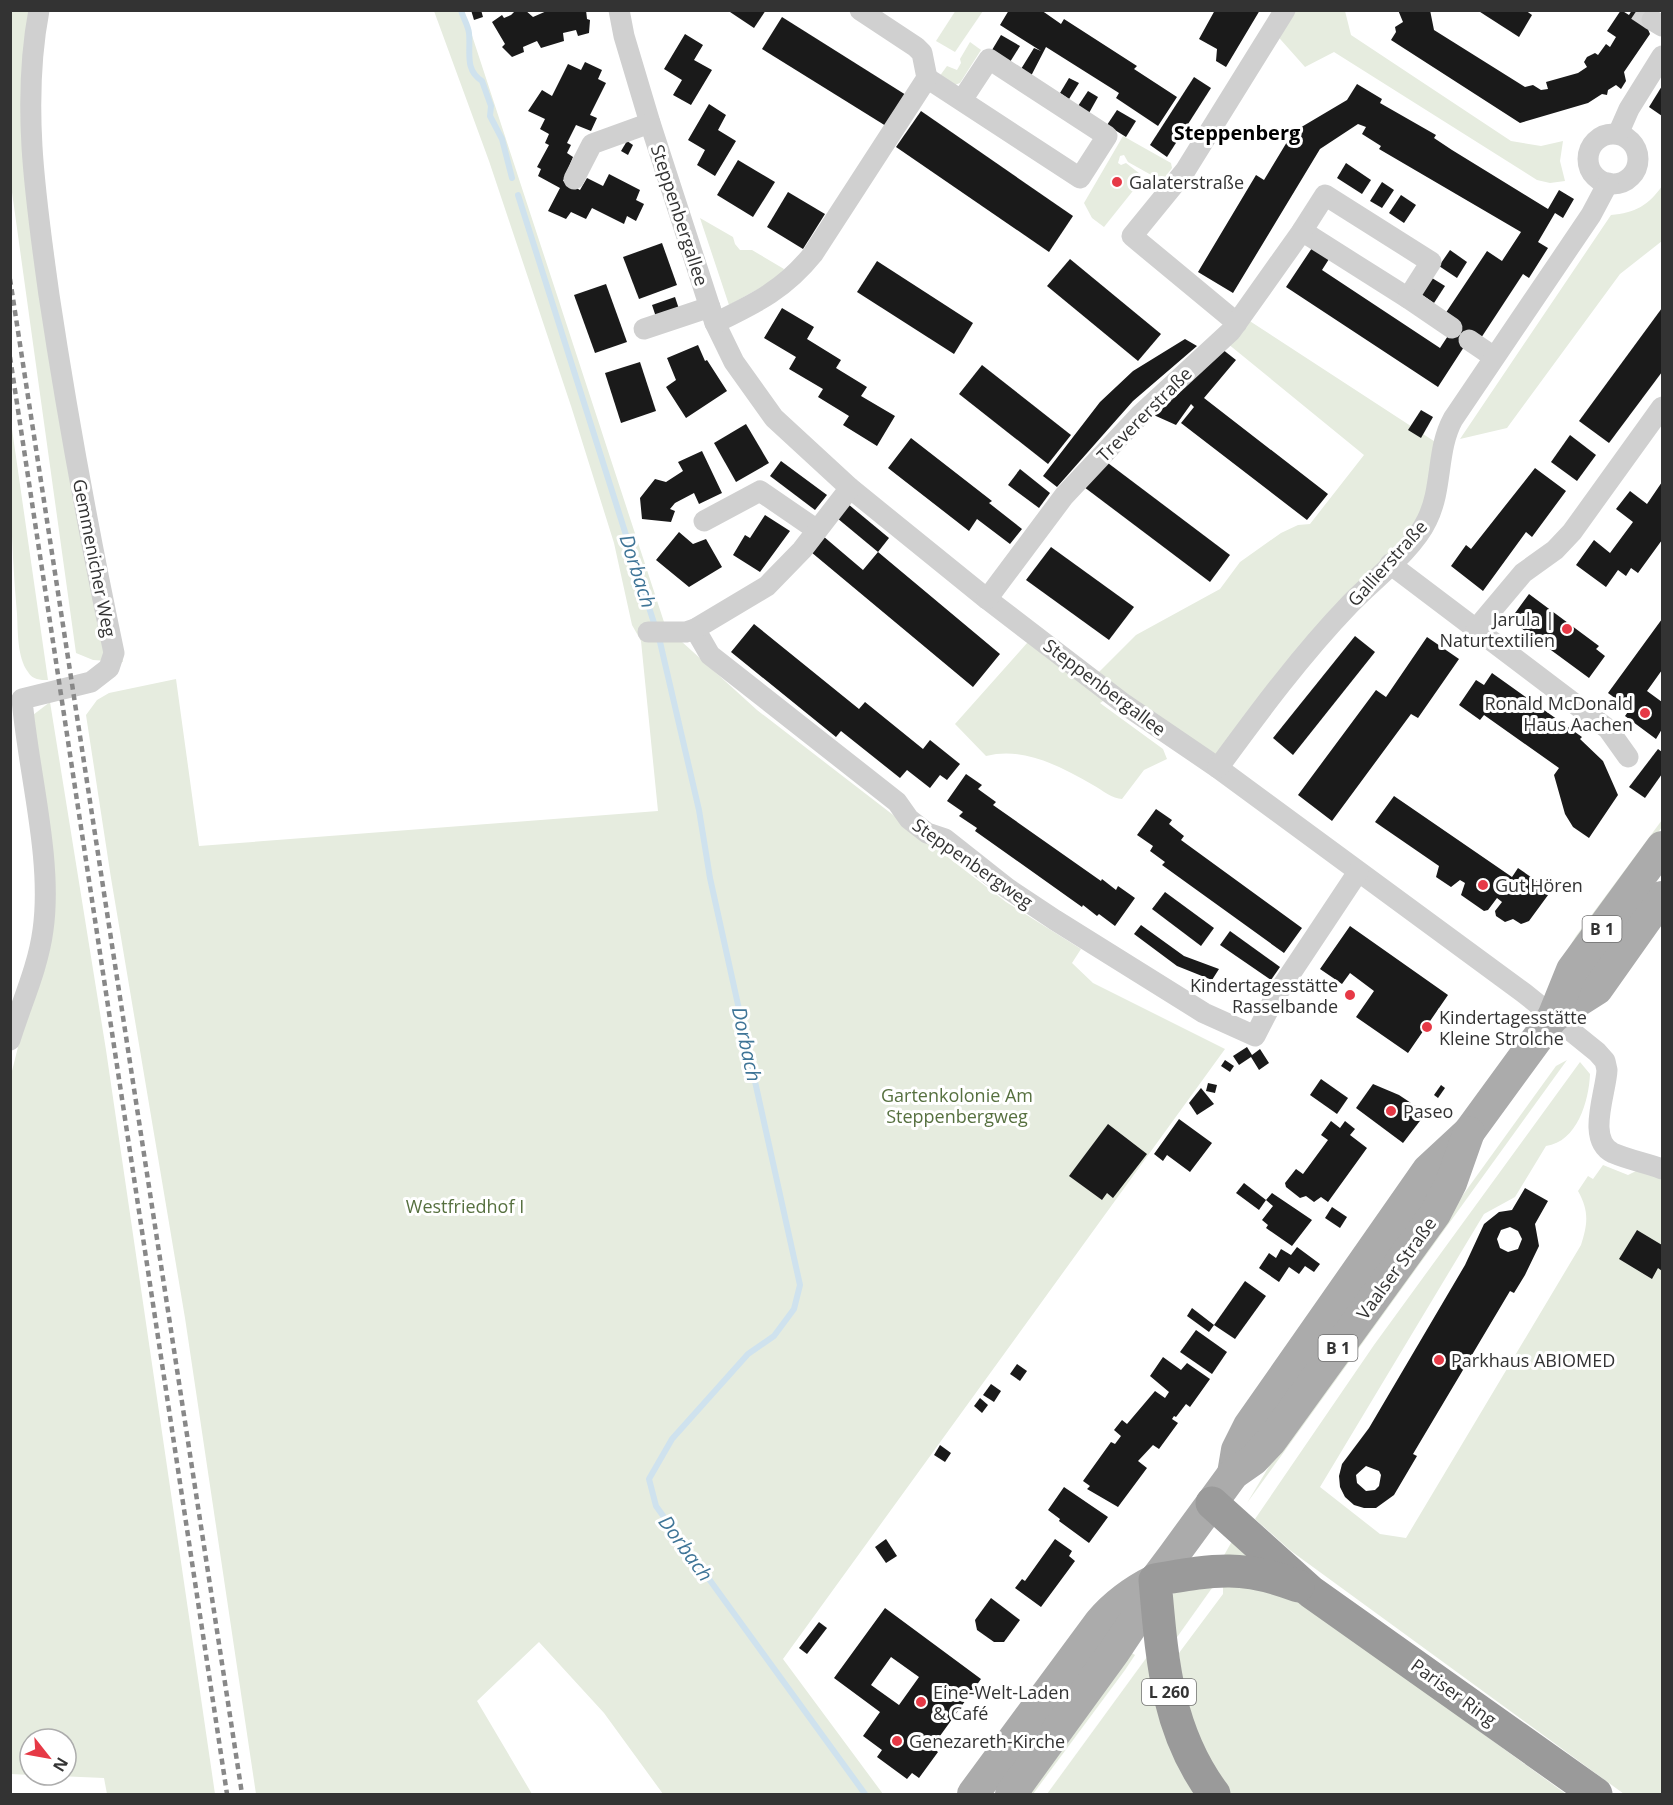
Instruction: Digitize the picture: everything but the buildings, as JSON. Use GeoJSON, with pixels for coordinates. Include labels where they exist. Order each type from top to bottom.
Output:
{"type":"FeatureCollection","features":[{"type":"Feature","properties":{"kind":"highway"},"geometry":{"type":"LineString","coordinates":[[1212,1503],[1311,1592]]}},
{"type":"Feature","properties":{"kind":"highway"},"geometry":{"type":"LineString","coordinates":[[1155,1580],[1217,1569],[1233,1570],[1277,1578],[1311,1592]]}},
{"type":"Feature","properties":{"kind":"highway","name":"L 260"},"geometry":{"type":"LineString","coordinates":[[1155,1580],[1170,1704],[1184,1747],[1197,1771],[1214,1794]]}},
{"type":"Feature","properties":{"kind":"highway","name":"Pariser Ring"},"geometry":{"type":"LineString","coordinates":[[1311,1592],[1596,1794]]}},
{"type":"Feature","properties":{"kind":"main road","name":"Vaalser Straße"},"geometry":{"type":"LineString","coordinates":[[1011,1794],[1114,1652],[1134,1622],[1155,1580],[1233,1474],[1238,1450],[1249,1426],[1428,1170],[1469,1132],[1553,1017],[1572,970],[1662,847]]}},
{"type":"Feature","properties":{"kind":"main road","name":"Vaalser Straße"},"geometry":{"type":"LineString","coordinates":[[1553,1017],[1597,989],[1662,897]]}},
{"type":"Feature","properties":{"kind":"main road","name":"Vaalser Straße"},"geometry":{"type":"LineString","coordinates":[[973,1794],[1113,1606],[1135,1589],[1155,1580]]}},
{"type":"Feature","properties":{"kind":"street","name":"Gemmenicher Weg"},"geometry":{"type":"LineString","coordinates":[[10,1040],[38,957],[44,919],[42,856],[22,699],[91,682],[109,668],[114,652],[65,406],[44,256],[29,90],[39,10]]}},
{"type":"Feature","properties":{"kind":"street","name":"Steppenbergallee"},"geometry":{"type":"LineString","coordinates":[[619,10],[624,36],[650,123],[712,315],[734,362],[774,418],[850,488],[987,599],[1124,704],[1218,768],[1553,1017],[1605,1061],[1606,1086],[1598,1125],[1604,1145],[1612,1152],[1662,1169]]}},
{"type":"Feature","properties":{"kind":"street"},"geometry":{"type":"LineString","coordinates":[[712,315],[761,301],[797,275],[927,78],[922,53],[860,10]]}},
{"type":"Feature","properties":{"kind":"street"},"geometry":{"type":"LineString","coordinates":[[1237,323],[1132,236],[1185,171],[1285,10]]}},
{"type":"Feature","properties":{"kind":"street"},"geometry":{"type":"LineString","coordinates":[[1618,134],[1629,109],[1662,56]]}},
{"type":"Feature","properties":{"kind":"street"},"geometry":{"type":"LineString","coordinates":[[927,78],[1080,178],[1107,136],[989,59],[962,100]]}},
{"type":"Feature","properties":{"kind":"street","name":"Steppenbergallee"},"geometry":{"type":"LineString","coordinates":[[574,179],[585,141],[650,123]]}},
{"type":"Feature","properties":{"kind":"street"},"geometry":{"type":"LineString","coordinates":[[1610,134],[1618,134],[1629,139],[1636,147],[1639,156],[1637,167],[1632,176],[1624,182],[1608,183],[1593,174],[1588,156],[1598,139],[1610,134]]}},
{"type":"Feature","properties":{"kind":"street","name":"Gallierstraße"},"geometry":{"type":"LineString","coordinates":[[1218,768],[1308,650],[1390,564],[1427,521],[1440,479],[1447,429],[1591,215],[1608,183]]}},
{"type":"Feature","properties":{"kind":"street","name":"Trevererstraße"},"geometry":{"type":"LineString","coordinates":[[987,599],[1064,496],[1140,415],[1237,323],[1325,195],[1431,262],[1408,298]]}},
{"type":"Feature","properties":{"kind":"street"},"geometry":{"type":"LineString","coordinates":[[1302,231],[1408,298],[1494,357]]}},
{"type":"Feature","properties":{"kind":"street","name":"Steppenbergallee"},"geometry":{"type":"LineString","coordinates":[[644,329],[712,315]]}},
{"type":"Feature","properties":{"kind":"street"},"geometry":{"type":"LineString","coordinates":[[1476,629],[1523,573],[1555,550],[1572,532],[1662,407]]}},
{"type":"Feature","properties":{"kind":"street"},"geometry":{"type":"LineString","coordinates":[[648,632],[685,631],[767,586],[817,530],[850,488]]}},
{"type":"Feature","properties":{"kind":"street"},"geometry":{"type":"LineString","coordinates":[[704,521],[760,491],[817,530]]}},
{"type":"Feature","properties":{"kind":"street"},"geometry":{"type":"LineString","coordinates":[[1390,564],[1608,729],[1628,757]]}},
{"type":"Feature","properties":{"kind":"street","name":"Steppenbergweg"},"geometry":{"type":"LineString","coordinates":[[685,631],[710,655],[897,802],[909,819],[927,833],[945,839],[1007,888],[1110,956],[1204,1013],[1255,1036],[1275,997],[1358,872]]}},
{"type":"Feature","properties":{"kind":"green space"},"geometry":{"type":"Polygon","coordinates":[[[956,10],[983,11],[955,52],[936,41],[956,10]]]}},
{"type":"Feature","properties":{"kind":"green space"},"geometry":{"type":"Polygon","coordinates":[[[10,11],[46,11],[37,87],[41,158],[71,388],[123,662],[93,660],[76,653],[11,185],[10,11]]]}},
{"type":"Feature","properties":{"kind":"green space"},"geometry":{"type":"Polygon","coordinates":[[[434,11],[464,11],[664,622],[681,641],[757,710],[1006,902],[1081,949],[1072,963],[1093,983],[1225,1049],[783,1659],[883,1794],[663,1794],[604,1713],[539,1642],[477,1701],[532,1794],[256,1794],[185,1318],[86,715],[97,700],[109,693],[176,679],[199,846],[658,811],[641,641],[632,625],[614,543],[489,161],[434,11]]]}},
{"type":"Feature","properties":{"kind":"green space"},"geometry":{"type":"Polygon","coordinates":[[[1285,11],[1345,11],[1351,35],[1511,141],[1541,146],[1563,141],[1560,161],[1565,181],[1550,183],[1537,180],[1334,52],[1305,67],[1273,31],[1285,11]]]}},
{"type":"Feature","properties":{"kind":"green space"},"geometry":{"type":"Polygon","coordinates":[[[970,42],[981,50],[960,83],[952,86],[939,77],[947,66],[957,70],[961,63],[960,59],[970,42]]]}},
{"type":"Feature","properties":{"kind":"green space","name":"Galaterstraße"},"geometry":{"type":"Polygon","coordinates":[[[1123,136],[1171,163],[1172,168],[1162,181],[1128,162],[1124,155],[1120,156],[1118,163],[1121,165],[1126,163],[1144,177],[1104,227],[1092,218],[1084,203],[1123,136]]]}},
{"type":"Feature","properties":{"kind":"green space"},"geometry":{"type":"Polygon","coordinates":[[[1662,186],[1662,241],[1620,274],[1507,428],[1460,439],[1611,215],[1641,207],[1662,186]]]}},
{"type":"Feature","properties":{"kind":"green space"},"geometry":{"type":"Polygon","coordinates":[[[700,218],[733,237],[740,250],[752,250],[784,269],[780,277],[729,305],[700,218]]]}},
{"type":"Feature","properties":{"kind":"green space"},"geometry":{"type":"Polygon","coordinates":[[[1242,316],[1443,447],[1427,521],[1218,768],[1112,695],[1100,703],[1163,749],[1167,759],[1144,770],[1122,799],[1111,796],[1068,771],[1042,760],[1014,754],[986,756],[955,724],[1035,634],[1092,679],[1136,635],[1220,589],[1240,562],[1281,533],[1298,525],[1310,524],[1364,455],[1222,339],[1242,316]]]}},
{"type":"Feature","properties":{"kind":"green space"},"geometry":{"type":"Polygon","coordinates":[[[10,415],[48,680],[37,679],[30,675],[24,666],[19,644],[12,539],[10,415]]]}},
{"type":"Feature","properties":{"kind":"green space"},"geometry":{"type":"Polygon","coordinates":[[[50,702],[106,1050],[215,1794],[107,1794],[104,1778],[78,1777],[78,1727],[18,1727],[18,1774],[11,1774],[10,1079],[25,1019],[49,946],[33,715],[50,702]]]}},
{"type":"Feature","properties":{"kind":"green space"},"geometry":{"type":"Polygon","coordinates":[[[1662,820],[1662,827],[1574,949],[1570,946],[1576,936],[1662,820]]]}},
{"type":"Feature","properties":{"kind":"green space"},"geometry":{"type":"Polygon","coordinates":[[[1567,1060],[1247,1503],[1279,1450],[1556,1066],[1567,1060]]]}},
{"type":"Feature","properties":{"kind":"green space"},"geometry":{"type":"Polygon","coordinates":[[[1580,1062],[1590,1074],[1589,1085],[1584,1108],[1573,1129],[1557,1143],[1546,1146],[1515,1197],[1484,1214],[1320,1487],[1380,1534],[1406,1538],[1581,1245],[1586,1217],[1578,1191],[1588,1176],[1593,1179],[1603,1165],[1628,1175],[1640,1169],[1662,1176],[1662,1794],[1624,1794],[1291,1551],[1255,1519],[1374,1345],[1580,1062]]]}},
{"type":"Feature","properties":{"kind":"green space"},"geometry":{"type":"Polygon","coordinates":[[[1235,1536],[1255,1556],[1223,1557],[1235,1536]]]}},
{"type":"Feature","properties":{"kind":"green space"},"geometry":{"type":"Polygon","coordinates":[[[1223,1583],[1280,1593],[1310,1608],[1566,1794],[1224,1794],[1187,1735],[1179,1653],[1223,1594],[1223,1583]]]}},
{"type":"Feature","properties":{"kind":"green space"},"geometry":{"type":"Polygon","coordinates":[[[1212,1588],[1175,1640],[1166,1604],[1176,1590],[1212,1588]]]}},
{"type":"Feature","properties":{"kind":"green space"},"geometry":{"type":"Polygon","coordinates":[[[1130,1652],[1135,1655],[1125,1670],[1033,1794],[1025,1794],[1130,1652]]]}},
{"type":"Feature","properties":{"kind":"green space"},"geometry":{"type":"Polygon","coordinates":[[[1147,1657],[1199,1794],[1047,1794],[1147,1657]]]}},
{"type":"Feature","properties":{"kind":"waterway","name":"Dorbach"},"geometry":{"type":"LineString","coordinates":[[461,10],[468,27],[471,66],[476,77],[482,81],[491,106],[490,116],[502,139],[512,178]]}},
{"type":"Feature","properties":{"kind":"waterway","name":"Dorbach"},"geometry":{"type":"LineString","coordinates":[[518,195],[660,642],[699,810],[710,878],[800,1285],[794,1309],[774,1336],[748,1354],[672,1439],[649,1479],[656,1506],[865,1794]]}},
{"type":"Feature","properties":{"kind":"tunnel"},"geometry":{"type":"LineString","coordinates":[[1637,10],[1652,20]]}},
{"type":"Feature","properties":{"kind":"railway"},"geometry":{"type":"LineString","coordinates":[[10,279],[242,1794]]}},
{"type":"Feature","properties":{"kind":"railway"},"geometry":{"type":"LineString","coordinates":[[10,357],[227,1794]]}},
{"type":"Feature","properties":{"kind":"place","name":"Galaterstraße"},"geometry":{"type":"Point","coordinates":[1117,182]}},
{"type":"Feature","properties":{"kind":"place","name":"Jarula | Naturtextilien"},"geometry":{"type":"Point","coordinates":[1567,629]}},
{"type":"Feature","properties":{"kind":"place","name":"Ronald McDonald Haus Aachen"},"geometry":{"type":"Point","coordinates":[1645,713]}},
{"type":"Feature","properties":{"kind":"place","name":"Gut Hören"},"geometry":{"type":"Point","coordinates":[1483,885]}},
{"type":"Feature","properties":{"kind":"place","name":"Kindertagesstätte Rasselbande"},"geometry":{"type":"Point","coordinates":[1350,995]}},
{"type":"Feature","properties":{"kind":"place","name":"Kindertagesstätte Kleine Strolche"},"geometry":{"type":"Point","coordinates":[1427,1027]}},
{"type":"Feature","properties":{"kind":"place","name":"Paseo"},"geometry":{"type":"Point","coordinates":[1391,1111]}},
{"type":"Feature","properties":{"kind":"place","name":"Parkhaus ABIOMED"},"geometry":{"type":"Point","coordinates":[1439,1360]}},
{"type":"Feature","properties":{"kind":"place","name":"Eine-Welt-Laden & Café"},"geometry":{"type":"Point","coordinates":[921,1702]}},
{"type":"Feature","properties":{"kind":"place","name":"Genezareth-Kirche"},"geometry":{"type":"Point","coordinates":[897,1741]}},
{"type":"Feature","properties":{"kind":"district","name":"Steppenberg"},"geometry":{"type":"Point","coordinates":[1237,132]}},
{"type":"Feature","properties":{"kind":"park label","name":"Gartenkolonie Am Steppenbergweg"},"geometry":{"type":"Point","coordinates":[957,1105]}},
{"type":"Feature","properties":{"kind":"park label","name":"Westfriedhof I"},"geometry":{"type":"Point","coordinates":[465,1206]}}]}
